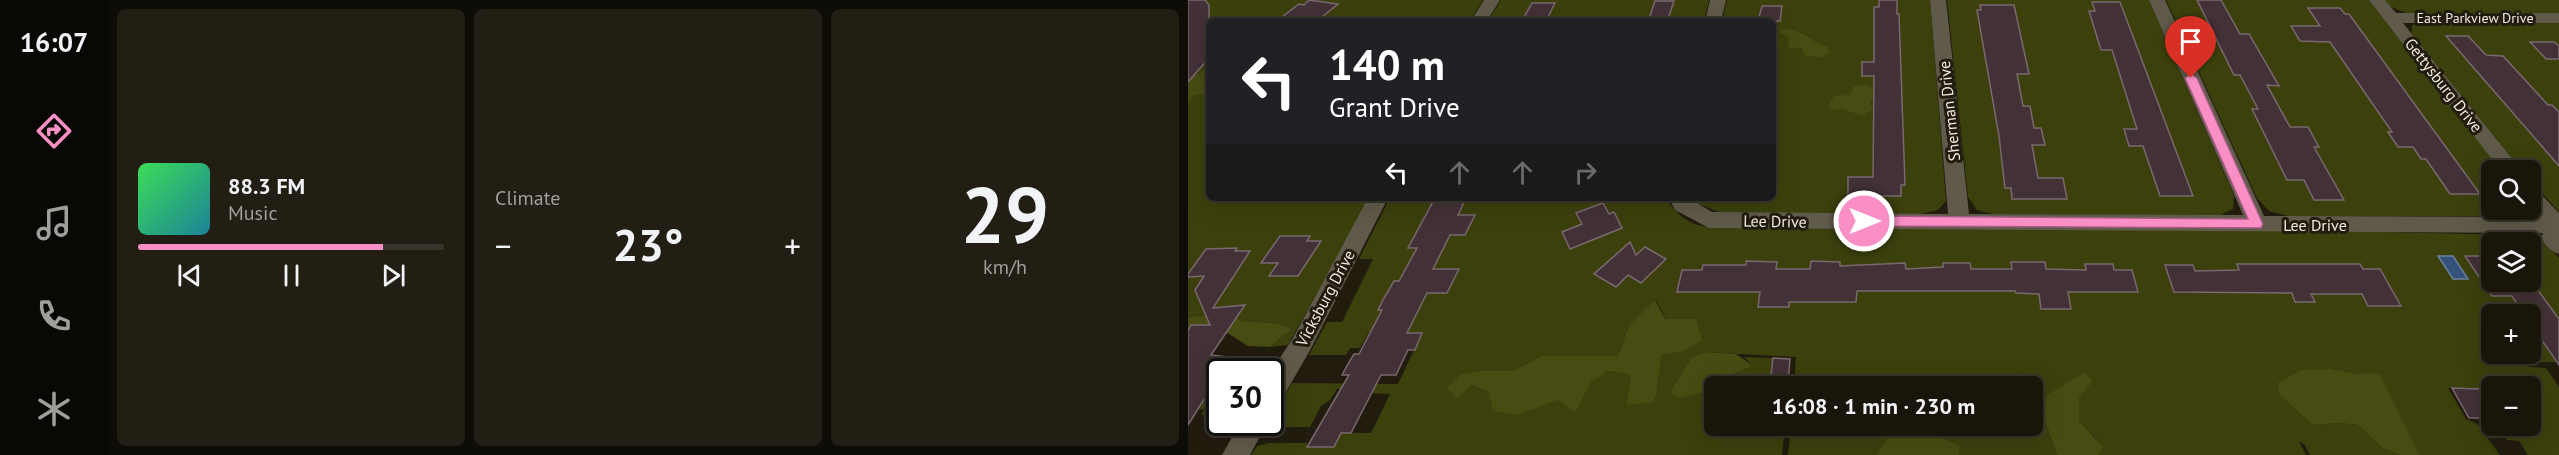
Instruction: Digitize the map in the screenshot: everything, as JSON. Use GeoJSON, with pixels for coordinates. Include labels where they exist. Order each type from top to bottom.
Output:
{"type":"FeatureCollection","features":[{"type":"Feature","properties":{"kind":"street"},"geometry":{"type":"LineString","coordinates":[[1481,18],[1492,0]]}},
{"type":"Feature","properties":{"kind":"street"},"geometry":{"type":"LineString","coordinates":[[1714,18],[1719,0]]}},
{"type":"Feature","properties":{"kind":"street","name":"Sherman Drive"},"geometry":{"type":"LineString","coordinates":[[1938,0],[1959,222]]}},
{"type":"Feature","properties":{"kind":"street"},"geometry":{"type":"LineString","coordinates":[[2157,0],[2257,224]]}},
{"type":"Feature","properties":{"kind":"street","name":"Gettysburg Drive"},"geometry":{"type":"LineString","coordinates":[[2377,0],[2503,160]]}},
{"type":"Feature","properties":{"kind":"street","name":"East Parkview Drive"},"geometry":{"type":"LineString","coordinates":[[2391,18],[2559,18]]}},
{"type":"Feature","properties":{"kind":"street","name":"Vicksburg Drive"},"geometry":{"type":"LineString","coordinates":[[1284,373],[1376,201]]}},
{"type":"Feature","properties":{"kind":"street","name":"Lee Drive"},"geometry":{"type":"LineString","coordinates":[[1680,202],[1708,220],[2558,226]]}},
{"type":"Feature","properties":{"kind":"street"},"geometry":{"type":"LineString","coordinates":[[2541,207],[2558,226],[2552,238],[2559,246]]}},
{"type":"Feature","properties":{"kind":"street"},"geometry":{"type":"LineString","coordinates":[[1235,455],[1246,436]]}},
{"type":"Feature","properties":{"kind":"green space"},"geometry":{"type":"Polygon","coordinates":[[[1188,0],[1483,0],[1472,18],[1206,18],[1206,201],[1368,201],[1288,345],[1270,347],[1292,329],[1277,323],[1241,321],[1226,306],[1205,315],[1188,317],[1188,0]]]}},
{"type":"Feature","properties":{"kind":"green space"},"geometry":{"type":"Polygon","coordinates":[[[1501,0],[1709,0],[1705,18],[1490,18],[1501,0]]]}},
{"type":"Feature","properties":{"kind":"green space"},"geometry":{"type":"Polygon","coordinates":[[[1727,0],[1930,0],[1946,201],[1938,210],[1919,214],[1721,213],[1692,201],[1776,201],[1776,18],[1723,18],[1727,0]]]}},
{"type":"Feature","properties":{"kind":"green space"},"geometry":{"type":"Polygon","coordinates":[[[1947,0],[2149,0],[2234,196],[2233,209],[2218,216],[1993,214],[1977,210],[1968,197],[1947,0]]]}},
{"type":"Feature","properties":{"kind":"green space"},"geometry":{"type":"Polygon","coordinates":[[[2166,0],[2369,0],[2493,160],[2481,160],[2481,216],[2288,216],[2269,211],[2257,198],[2166,0]]]}},
{"type":"Feature","properties":{"kind":"green space"},"geometry":{"type":"Polygon","coordinates":[[[2384,0],[2559,0],[2559,13],[2409,14],[2389,6],[2384,0]]]}},
{"type":"Feature","properties":{"kind":"green space"},"geometry":{"type":"Polygon","coordinates":[[[2559,23],[2559,212],[2541,192],[2541,160],[2513,160],[2412,34],[2412,25],[2559,23]]]}},
{"type":"Feature","properties":{"kind":"green space"},"geometry":{"type":"Polygon","coordinates":[[[1781,29],[1802,33],[1828,46],[1829,52],[1822,57],[1805,56],[1802,48],[1791,48],[1788,45],[1789,37],[1780,33],[1781,29]]]}},
{"type":"Feature","properties":{"kind":"green space"},"geometry":{"type":"Polygon","coordinates":[[[1206,68],[1206,93],[1192,96],[1188,104],[1188,75],[1200,74],[1206,68]]]}},
{"type":"Feature","properties":{"kind":"green space"},"geometry":{"type":"Polygon","coordinates":[[[1867,85],[1873,89],[1876,97],[1870,101],[1872,109],[1864,116],[1842,109],[1831,110],[1828,105],[1834,96],[1850,95],[1854,86],[1867,85]]]}},
{"type":"Feature","properties":{"kind":"green space"},"geometry":{"type":"Polygon","coordinates":[[[1388,201],[1667,201],[1688,221],[1695,224],[1735,228],[2330,231],[2481,234],[2481,292],[2541,292],[2541,241],[2546,243],[2559,258],[2559,362],[2541,362],[2541,304],[2481,304],[2481,364],[2527,364],[2529,367],[2546,368],[2559,387],[2559,455],[2528,455],[2519,441],[2507,440],[2504,436],[2541,436],[2541,376],[2481,376],[2481,392],[2479,389],[2448,388],[2466,419],[2477,424],[2481,429],[2481,436],[2486,436],[2500,455],[2420,455],[2379,374],[2358,374],[2331,369],[2313,425],[2339,423],[2358,425],[2382,448],[2401,455],[2310,455],[2305,445],[2299,441],[2306,455],[2097,455],[2098,441],[2079,421],[2079,397],[2043,415],[2043,376],[1795,376],[1796,357],[1704,352],[1691,358],[1670,392],[1704,381],[1704,436],[1784,436],[1782,455],[1251,455],[1257,446],[1269,443],[1307,443],[1307,447],[1334,447],[1341,433],[1371,433],[1390,394],[1372,393],[1373,390],[1337,389],[1330,400],[1321,406],[1310,427],[1284,427],[1284,397],[1292,383],[1398,384],[1422,333],[1369,332],[1360,348],[1350,348],[1346,355],[1309,355],[1327,322],[1342,322],[1373,259],[1359,259],[1388,201]],[[1656,300],[1629,325],[1618,356],[1541,356],[1513,371],[1481,371],[1472,385],[1489,392],[1519,415],[1558,400],[1608,371],[1631,375],[1655,402],[1662,353],[1682,352],[1656,300]]]}},
{"type":"Feature","properties":{"kind":"green space"},"geometry":{"type":"Polygon","coordinates":[[[1655,300],[1665,319],[1696,319],[1702,340],[1682,352],[1662,354],[1655,402],[1627,405],[1631,375],[1608,371],[1591,382],[1575,412],[1558,400],[1519,415],[1493,411],[1489,392],[1472,385],[1457,398],[1447,388],[1460,375],[1481,371],[1513,371],[1541,356],[1618,356],[1629,325],[1655,300]]]}},
{"type":"Feature","properties":{"kind":"green space"},"geometry":{"type":"Polygon","coordinates":[[[1226,306],[1241,321],[1277,323],[1292,329],[1270,347],[1248,346],[1221,329],[1188,337],[1188,317],[1205,315],[1226,306]]]}},
{"type":"Feature","properties":{"kind":"green space"},"geometry":{"type":"Polygon","coordinates":[[[1704,352],[1736,354],[1753,366],[1733,376],[1704,376],[1702,393],[1679,398],[1670,392],[1691,358],[1704,352]]]}},
{"type":"Feature","properties":{"kind":"green space"},"geometry":{"type":"Polygon","coordinates":[[[1744,357],[1773,358],[1771,376],[1733,376],[1733,374],[1753,366],[1744,357]]]}},
{"type":"Feature","properties":{"kind":"green space"},"geometry":{"type":"Polygon","coordinates":[[[2331,369],[2358,374],[2379,373],[2420,455],[2401,455],[2382,448],[2358,425],[2339,423],[2313,425],[2279,394],[2278,383],[2301,370],[2331,369]]]}},
{"type":"Feature","properties":{"kind":"green space"},"geometry":{"type":"Polygon","coordinates":[[[2084,373],[2093,381],[2079,397],[2079,421],[2103,447],[2099,455],[2057,455],[2043,415],[2047,395],[2084,373]]]}},
{"type":"Feature","properties":{"kind":"green space"},"geometry":{"type":"Polygon","coordinates":[[[1188,384],[1206,384],[1206,415],[1201,415],[1204,410],[1198,409],[1188,384]]]}},
{"type":"Feature","properties":{"kind":"green space"},"geometry":{"type":"Polygon","coordinates":[[[2043,415],[2057,455],[1788,455],[1790,436],[2043,436],[2043,415]]]}},
{"type":"Feature","properties":{"kind":"green space"},"geometry":{"type":"Polygon","coordinates":[[[1888,436],[1938,436],[1959,446],[1959,455],[1877,455],[1888,436]]]}},
{"type":"Feature","properties":{"kind":"water"},"geometry":{"type":"Polygon","coordinates":[[[2438,256],[2453,256],[2468,279],[2453,279],[2438,256]]]}},
{"type":"Feature","properties":{"kind":"building"},"geometry":{"type":"Polygon","coordinates":[[[1188,0],[1205,0],[1209,5],[1209,18],[1206,18],[1206,61],[1188,82],[1188,0]]]}},
{"type":"Feature","properties":{"kind":"building"},"geometry":{"type":"Polygon","coordinates":[[[1309,0],[1338,4],[1321,18],[1282,17],[1299,4],[1304,5],[1309,0]]]}},
{"type":"Feature","properties":{"kind":"building"},"geometry":{"type":"Polygon","coordinates":[[[1879,0],[1897,0],[1897,14],[1899,14],[1905,185],[1901,185],[1901,196],[1848,196],[1848,177],[1873,177],[1874,76],[1862,76],[1862,62],[1874,62],[1874,7],[1879,7],[1879,0]]]}},
{"type":"Feature","properties":{"kind":"building"},"geometry":{"type":"Polygon","coordinates":[[[2197,0],[2221,0],[2240,34],[2249,34],[2279,86],[2267,85],[2290,127],[2308,127],[2319,147],[2314,147],[2344,200],[2314,200],[2304,180],[2287,180],[2252,109],[2258,109],[2240,75],[2234,75],[2197,0]]]}},
{"type":"Feature","properties":{"kind":"building"},"geometry":{"type":"Polygon","coordinates":[[[1655,1],[1674,1],[1668,18],[1649,18],[1655,1]]]}},
{"type":"Feature","properties":{"kind":"building"},"geometry":{"type":"Polygon","coordinates":[[[2092,2],[2120,2],[2193,196],[2160,196],[2143,146],[2129,146],[2124,129],[2137,129],[2112,50],[2101,50],[2089,11],[2095,11],[2092,2]]]}},
{"type":"Feature","properties":{"kind":"building"},"geometry":{"type":"Polygon","coordinates":[[[1532,3],[1555,3],[1548,18],[1524,18],[1532,3]]]}},
{"type":"Feature","properties":{"kind":"building"},"geometry":{"type":"Polygon","coordinates":[[[1980,5],[2014,5],[2029,74],[2017,74],[2023,106],[2030,106],[2034,128],[2041,128],[2045,145],[2032,145],[2038,178],[2063,178],[2067,199],[2012,199],[2011,188],[2005,188],[1999,136],[1977,10],[1981,10],[1980,5]]]}},
{"type":"Feature","properties":{"kind":"building"},"geometry":{"type":"Polygon","coordinates":[[[1762,6],[1782,6],[1780,21],[1776,21],[1776,18],[1759,18],[1762,6]]]}},
{"type":"Feature","properties":{"kind":"building"},"geometry":{"type":"Polygon","coordinates":[[[2308,8],[2340,8],[2345,14],[2349,14],[2480,194],[2450,194],[2426,159],[2421,159],[2413,147],[2398,147],[2388,132],[2392,132],[2330,42],[2300,41],[2291,26],[2320,26],[2308,8]]]}},
{"type":"Feature","properties":{"kind":"building"},"geometry":{"type":"Polygon","coordinates":[[[2446,36],[2468,36],[2486,55],[2503,56],[2548,105],[2552,105],[2559,112],[2559,166],[2446,36]]]}},
{"type":"Feature","properties":{"kind":"building"},"geometry":{"type":"Polygon","coordinates":[[[2530,42],[2554,42],[2559,46],[2559,59],[2546,59],[2530,42]]]}},
{"type":"Feature","properties":{"kind":"building"},"geometry":{"type":"Polygon","coordinates":[[[1433,201],[1465,201],[1458,215],[1475,215],[1465,235],[1450,235],[1433,269],[1459,269],[1447,293],[1427,293],[1407,333],[1422,333],[1415,350],[1408,350],[1396,375],[1381,375],[1351,433],[1341,433],[1334,447],[1307,447],[1349,375],[1342,375],[1354,354],[1359,354],[1382,310],[1378,310],[1384,298],[1394,281],[1399,281],[1417,248],[1408,248],[1433,201]]]}},
{"type":"Feature","properties":{"kind":"building"},"geometry":{"type":"Polygon","coordinates":[[[1603,203],[1609,214],[1614,212],[1622,228],[1570,249],[1562,232],[1582,224],[1576,213],[1603,203]]]}},
{"type":"Feature","properties":{"kind":"building"},"geometry":{"type":"Polygon","coordinates":[[[1280,236],[1310,236],[1307,241],[1321,241],[1298,276],[1269,276],[1278,263],[1261,263],[1280,236]]]}},
{"type":"Feature","properties":{"kind":"building"},"geometry":{"type":"Polygon","coordinates":[[[1630,242],[1636,255],[1645,247],[1666,259],[1641,283],[1628,275],[1616,287],[1594,274],[1630,242]]]}},
{"type":"Feature","properties":{"kind":"building"},"geometry":{"type":"Polygon","coordinates":[[[1237,248],[1235,251],[1250,251],[1213,308],[1245,305],[1211,355],[1238,358],[1206,358],[1206,396],[1188,425],[1188,330],[1191,325],[1210,325],[1195,290],[1204,276],[1188,277],[1188,274],[1206,249],[1237,248]]]}},
{"type":"Feature","properties":{"kind":"building"},"geometry":{"type":"Polygon","coordinates":[[[2465,256],[2481,256],[2481,280],[2465,256]]]}},
{"type":"Feature","properties":{"kind":"building"},"geometry":{"type":"Polygon","coordinates":[[[1746,261],[1777,262],[1776,269],[1810,269],[1811,261],[1840,262],[1840,266],[1905,263],[1906,269],[1943,267],[1943,263],[1970,263],[1971,269],[2012,269],[2011,262],[2045,262],[2046,269],[2086,270],[2085,264],[2113,264],[2114,270],[2132,270],[2138,292],[2068,292],[2071,309],[2041,309],[2039,294],[2016,293],[2015,291],[1857,291],[1856,302],[1789,302],[1789,307],[1758,307],[1760,292],[1677,292],[1682,270],[1702,270],[1703,265],[1746,265],[1746,261]]]}},
{"type":"Feature","properties":{"kind":"building"},"geometry":{"type":"Polygon","coordinates":[[[2237,264],[2360,264],[2363,269],[2380,269],[2401,306],[2368,306],[2362,294],[2311,294],[2315,302],[2295,302],[2292,293],[2174,292],[2165,265],[2193,265],[2195,271],[2239,270],[2237,264]]]}},
{"type":"Feature","properties":{"kind":"building"},"geometry":{"type":"Polygon","coordinates":[[[2489,292],[2539,292],[2559,319],[2559,365],[2541,339],[2541,304],[2517,304],[2512,296],[2492,296],[2489,292]]]}},
{"type":"Feature","properties":{"kind":"building"},"geometry":{"type":"Polygon","coordinates":[[[1773,358],[1790,359],[1789,376],[1771,376],[1773,358]]]}},
{"type":"Feature","properties":{"kind":"building"},"geometry":{"type":"Polygon","coordinates":[[[2452,388],[2479,389],[2481,392],[2481,418],[2469,418],[2452,388]]]}},
{"type":"Feature","properties":{"kind":"route"},"geometry":{"type":"LineString","coordinates":[[1864,221],[2257,224],[2191,78]]}}]}
